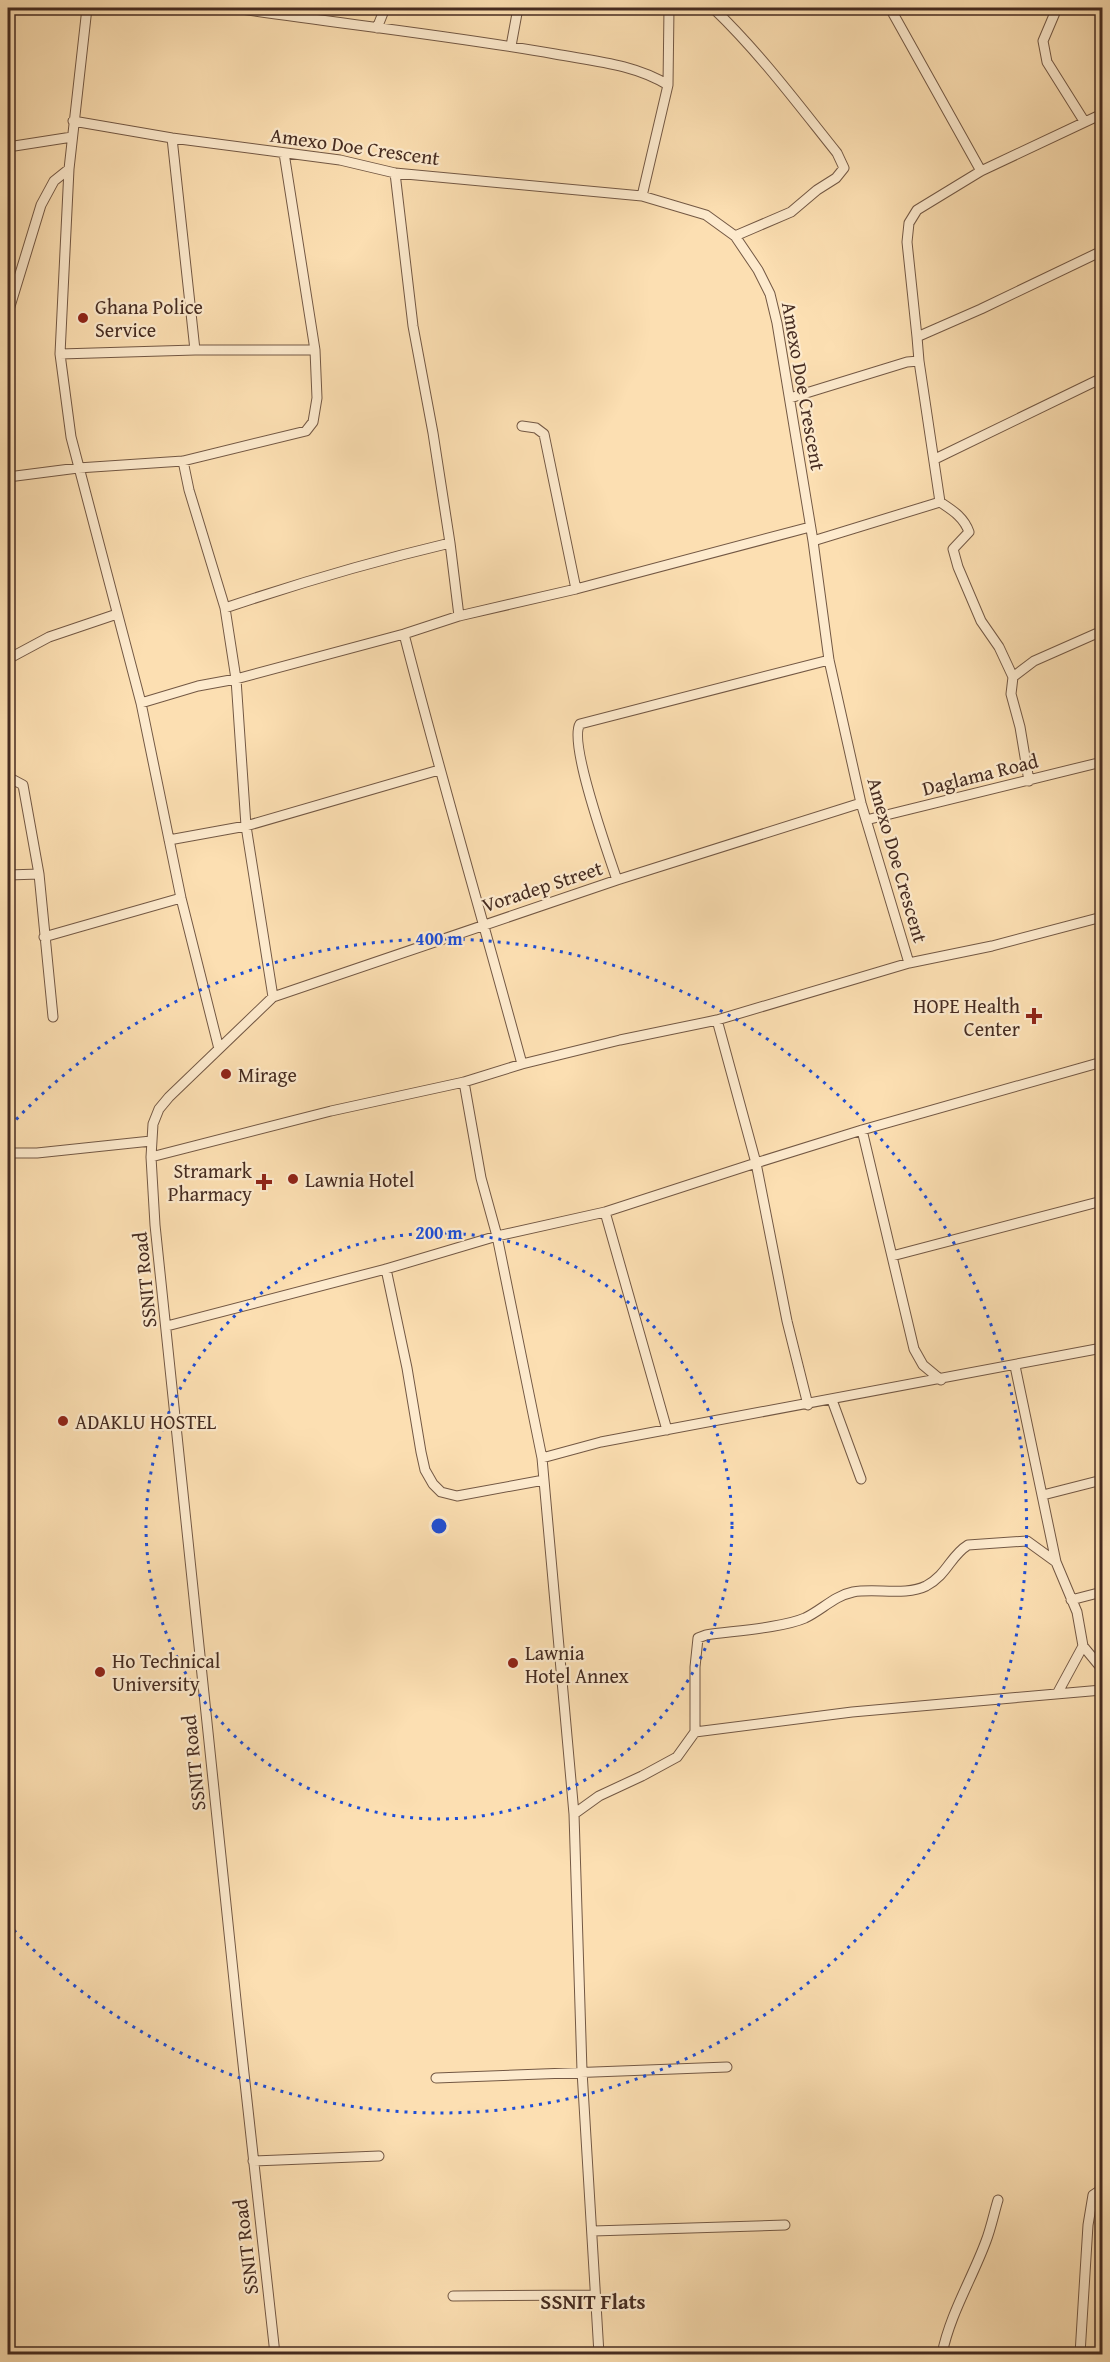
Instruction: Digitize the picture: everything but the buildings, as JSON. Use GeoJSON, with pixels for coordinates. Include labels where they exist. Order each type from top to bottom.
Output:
{"type":"FeatureCollection","features":[{"type":"Feature","properties":{"kind":"street"},"geometry":{"type":"LineString","coordinates":[[87,8],[69,169],[60,354],[71,437],[78,468],[141,703],[181,898],[219,1050]]}},
{"type":"Feature","properties":{"kind":"street"},"geometry":{"type":"LineString","coordinates":[[234,8],[511,46],[626,67],[652,75],[668,85]]}},
{"type":"Feature","properties":{"kind":"street"},"geometry":{"type":"LineString","coordinates":[[377,28],[385,8]]}},
{"type":"Feature","properties":{"kind":"street"},"geometry":{"type":"LineString","coordinates":[[511,46],[518,8]]}},
{"type":"Feature","properties":{"kind":"street"},"geometry":{"type":"LineString","coordinates":[[642,196],[668,85],[669,8]]}},
{"type":"Feature","properties":{"kind":"street"},"geometry":{"type":"LineString","coordinates":[[713,8],[734,28],[775,75],[837,153],[844,168],[836,178],[817,190],[791,212],[735,236]]}},
{"type":"Feature","properties":{"kind":"street"},"geometry":{"type":"LineString","coordinates":[[890,8],[981,171]]}},
{"type":"Feature","properties":{"kind":"street"},"geometry":{"type":"LineString","coordinates":[[1057,8],[1043,41],[1047,62],[1084,121]]}},
{"type":"Feature","properties":{"kind":"street"},"geometry":{"type":"LineString","coordinates":[[1029,781],[1020,727],[1011,694],[1013,676],[999,647],[981,621],[958,567],[953,549],[969,532],[966,523],[940,502],[919,361],[908,242],[909,223],[917,210],[981,171],[1102,114]]}},
{"type":"Feature","properties":{"kind":"street","name":"Amexo Doe Crescent"},"geometry":{"type":"LineString","coordinates":[[73,121],[172,138],[340,160],[395,173],[642,196],[706,215],[735,236],[758,270],[770,294],[777,323],[813,541],[829,660],[861,803],[909,963]]}},
{"type":"Feature","properties":{"kind":"street"},"geometry":{"type":"LineString","coordinates":[[8,147],[72,137]]}},
{"type":"Feature","properties":{"kind":"street"},"geometry":{"type":"LineString","coordinates":[[172,138],[195,350]]}},
{"type":"Feature","properties":{"kind":"street"},"geometry":{"type":"LineString","coordinates":[[8,477],[78,468],[183,460],[306,431],[313,422],[317,398],[315,350],[284,153]]}},
{"type":"Feature","properties":{"kind":"street"},"geometry":{"type":"LineString","coordinates":[[8,313],[41,205],[54,182],[69,169]]}},
{"type":"Feature","properties":{"kind":"street"},"geometry":{"type":"LineString","coordinates":[[395,173],[413,326],[433,433],[459,616]]}},
{"type":"Feature","properties":{"kind":"street"},"geometry":{"type":"LineString","coordinates":[[917,337],[1102,251]]}},
{"type":"Feature","properties":{"kind":"street"},"geometry":{"type":"LineString","coordinates":[[60,354],[195,350],[315,350]]}},
{"type":"Feature","properties":{"kind":"street"},"geometry":{"type":"LineString","coordinates":[[790,398],[919,361]]}},
{"type":"Feature","properties":{"kind":"street"},"geometry":{"type":"LineString","coordinates":[[935,459],[1102,378]]}},
{"type":"Feature","properties":{"kind":"street"},"geometry":{"type":"LineString","coordinates":[[522,426],[536,428],[544,434],[576,589]]}},
{"type":"Feature","properties":{"kind":"street"},"geometry":{"type":"LineString","coordinates":[[183,460],[189,490],[225,608],[236,678],[246,826],[273,997]]}},
{"type":"Feature","properties":{"kind":"street"},"geometry":{"type":"LineString","coordinates":[[813,541],[940,502]]}},
{"type":"Feature","properties":{"kind":"street"},"geometry":{"type":"LineString","coordinates":[[141,703],[198,686],[404,634],[459,616],[576,589],[810,527]]}},
{"type":"Feature","properties":{"kind":"street"},"geometry":{"type":"LineString","coordinates":[[225,608],[307,581],[394,556],[450,543]]}},
{"type":"Feature","properties":{"kind":"street"},"geometry":{"type":"LineString","coordinates":[[8,659],[49,637],[117,614]]}},
{"type":"Feature","properties":{"kind":"street"},"geometry":{"type":"LineString","coordinates":[[1013,676],[1034,661],[1102,631]]}},
{"type":"Feature","properties":{"kind":"street"},"geometry":{"type":"LineString","coordinates":[[404,634],[439,770],[522,1064]]}},
{"type":"Feature","properties":{"kind":"street"},"geometry":{"type":"LineString","coordinates":[[617,880],[581,760],[577,734],[580,724],[829,660]]}},
{"type":"Feature","properties":{"kind":"street","name":"Daglama Road"},"geometry":{"type":"LineString","coordinates":[[866,820],[1102,762]]}},
{"type":"Feature","properties":{"kind":"street"},"geometry":{"type":"LineString","coordinates":[[169,840],[246,826],[439,770]]}},
{"type":"Feature","properties":{"kind":"street"},"geometry":{"type":"LineString","coordinates":[[8,777],[23,786],[39,874],[53,1017]]}},
{"type":"Feature","properties":{"kind":"street","name":"Voradep Street"},"geometry":{"type":"LineString","coordinates":[[219,1050],[273,997],[617,880],[861,803]]}},
{"type":"Feature","properties":{"kind":"street"},"geometry":{"type":"LineString","coordinates":[[8,875],[39,874]]}},
{"type":"Feature","properties":{"kind":"street"},"geometry":{"type":"LineString","coordinates":[[44,937],[181,898]]}},
{"type":"Feature","properties":{"kind":"street"},"geometry":{"type":"LineString","coordinates":[[151,1157],[331,1111],[464,1082],[522,1064],[717,1020],[909,963],[992,946],[1102,917]]}},
{"type":"Feature","properties":{"kind":"street"},"geometry":{"type":"LineString","coordinates":[[717,1020],[756,1163],[787,1322],[808,1405]]}},
{"type":"Feature","properties":{"kind":"street","name":"SSNIT Road"},"geometry":{"type":"LineString","coordinates":[[219,1050],[159,1109],[153,1124],[151,1157],[155,1225],[178,1452],[275,2355]]}},
{"type":"Feature","properties":{"kind":"street"},"geometry":{"type":"LineString","coordinates":[[167,1326],[386,1269],[497,1236],[605,1212],[862,1130],[1102,1062]]}},
{"type":"Feature","properties":{"kind":"street"},"geometry":{"type":"LineString","coordinates":[[464,1082],[481,1178],[497,1236],[542,1458],[574,1814],[582,2071],[598,2355]]}},
{"type":"Feature","properties":{"kind":"street"},"geometry":{"type":"LineString","coordinates":[[862,1130],[914,1349],[923,1365],[940,1380]]}},
{"type":"Feature","properties":{"kind":"street"},"geometry":{"type":"LineString","coordinates":[[8,1153],[37,1153],[151,1140]]}},
{"type":"Feature","properties":{"kind":"street"},"geometry":{"type":"LineString","coordinates":[[892,1256],[1102,1202]]}},
{"type":"Feature","properties":{"kind":"street"},"geometry":{"type":"LineString","coordinates":[[605,1212],[667,1430]]}},
{"type":"Feature","properties":{"kind":"street"},"geometry":{"type":"LineString","coordinates":[[386,1269],[405,1357],[421,1452],[425,1470],[433,1485],[441,1492],[457,1496],[544,1480]]}},
{"type":"Feature","properties":{"kind":"street"},"geometry":{"type":"LineString","coordinates":[[542,1458],[601,1442],[808,1405],[1102,1348]]}},
{"type":"Feature","properties":{"kind":"street"},"geometry":{"type":"LineString","coordinates":[[1015,1366],[1056,1562],[1077,1612],[1083,1646],[1102,1669]]}},
{"type":"Feature","properties":{"kind":"street"},"geometry":{"type":"LineString","coordinates":[[832,1400],[861,1479]]}},
{"type":"Feature","properties":{"kind":"street"},"geometry":{"type":"LineString","coordinates":[[1043,1495],[1102,1480]]}},
{"type":"Feature","properties":{"kind":"street"},"geometry":{"type":"LineString","coordinates":[[574,1814],[599,1796],[677,1757],[695,1732],[695,1667],[698,1638],[791,1623],[811,1615],[833,1599],[854,1592],[892,1592],[924,1587],[944,1574],[960,1550],[968,1545],[1027,1541],[1056,1562]]}},
{"type":"Feature","properties":{"kind":"street"},"geometry":{"type":"LineString","coordinates":[[1071,1600],[1102,1592]]}},
{"type":"Feature","properties":{"kind":"street"},"geometry":{"type":"LineString","coordinates":[[1057,1694],[1083,1646]]}},
{"type":"Feature","properties":{"kind":"street"},"geometry":{"type":"LineString","coordinates":[[695,1732],[852,1712],[1102,1690]]}},
{"type":"Feature","properties":{"kind":"street"},"geometry":{"type":"LineString","coordinates":[[436,2078],[728,2067]]}},
{"type":"Feature","properties":{"kind":"street"},"geometry":{"type":"LineString","coordinates":[[253,2161],[379,2156]]}},
{"type":"Feature","properties":{"kind":"street"},"geometry":{"type":"LineString","coordinates":[[1080,2355],[1088,2225],[1093,2195],[1102,2189]]}},
{"type":"Feature","properties":{"kind":"street"},"geometry":{"type":"LineString","coordinates":[[942,2355],[945,2339],[987,2240],[998,2200]]}},
{"type":"Feature","properties":{"kind":"street"},"geometry":{"type":"LineString","coordinates":[[592,2231],[785,2225]]}},
{"type":"Feature","properties":{"kind":"street"},"geometry":{"type":"LineString","coordinates":[[453,2296],[595,2295]]}},
{"type":"Feature","properties":{"kind":"place","name":"Ghana Police Service"},"geometry":{"type":"Point","coordinates":[83,318]}},
{"type":"Feature","properties":{"kind":"place","name":"HOPE Health Center"},"geometry":{"type":"Point","coordinates":[1034,1016]}},
{"type":"Feature","properties":{"kind":"place","name":"Mirage"},"geometry":{"type":"Point","coordinates":[226,1074]}},
{"type":"Feature","properties":{"kind":"place","name":"Lawnia Hotel"},"geometry":{"type":"Point","coordinates":[293,1179]}},
{"type":"Feature","properties":{"kind":"place","name":"Stramark Pharmacy"},"geometry":{"type":"Point","coordinates":[264,1182]}},
{"type":"Feature","properties":{"kind":"place","name":"ADAKLU HOSTEL"},"geometry":{"type":"Point","coordinates":[63,1421]}},
{"type":"Feature","properties":{"kind":"place","name":"Lawnia Hotel Annex"},"geometry":{"type":"Point","coordinates":[513,1663]}},
{"type":"Feature","properties":{"kind":"place","name":"Ho Technical University"},"geometry":{"type":"Point","coordinates":[100,1672]}},
{"type":"Feature","properties":{"kind":"district","name":"SSNIT Flats"},"geometry":{"type":"Point","coordinates":[593,2301]}}]}
